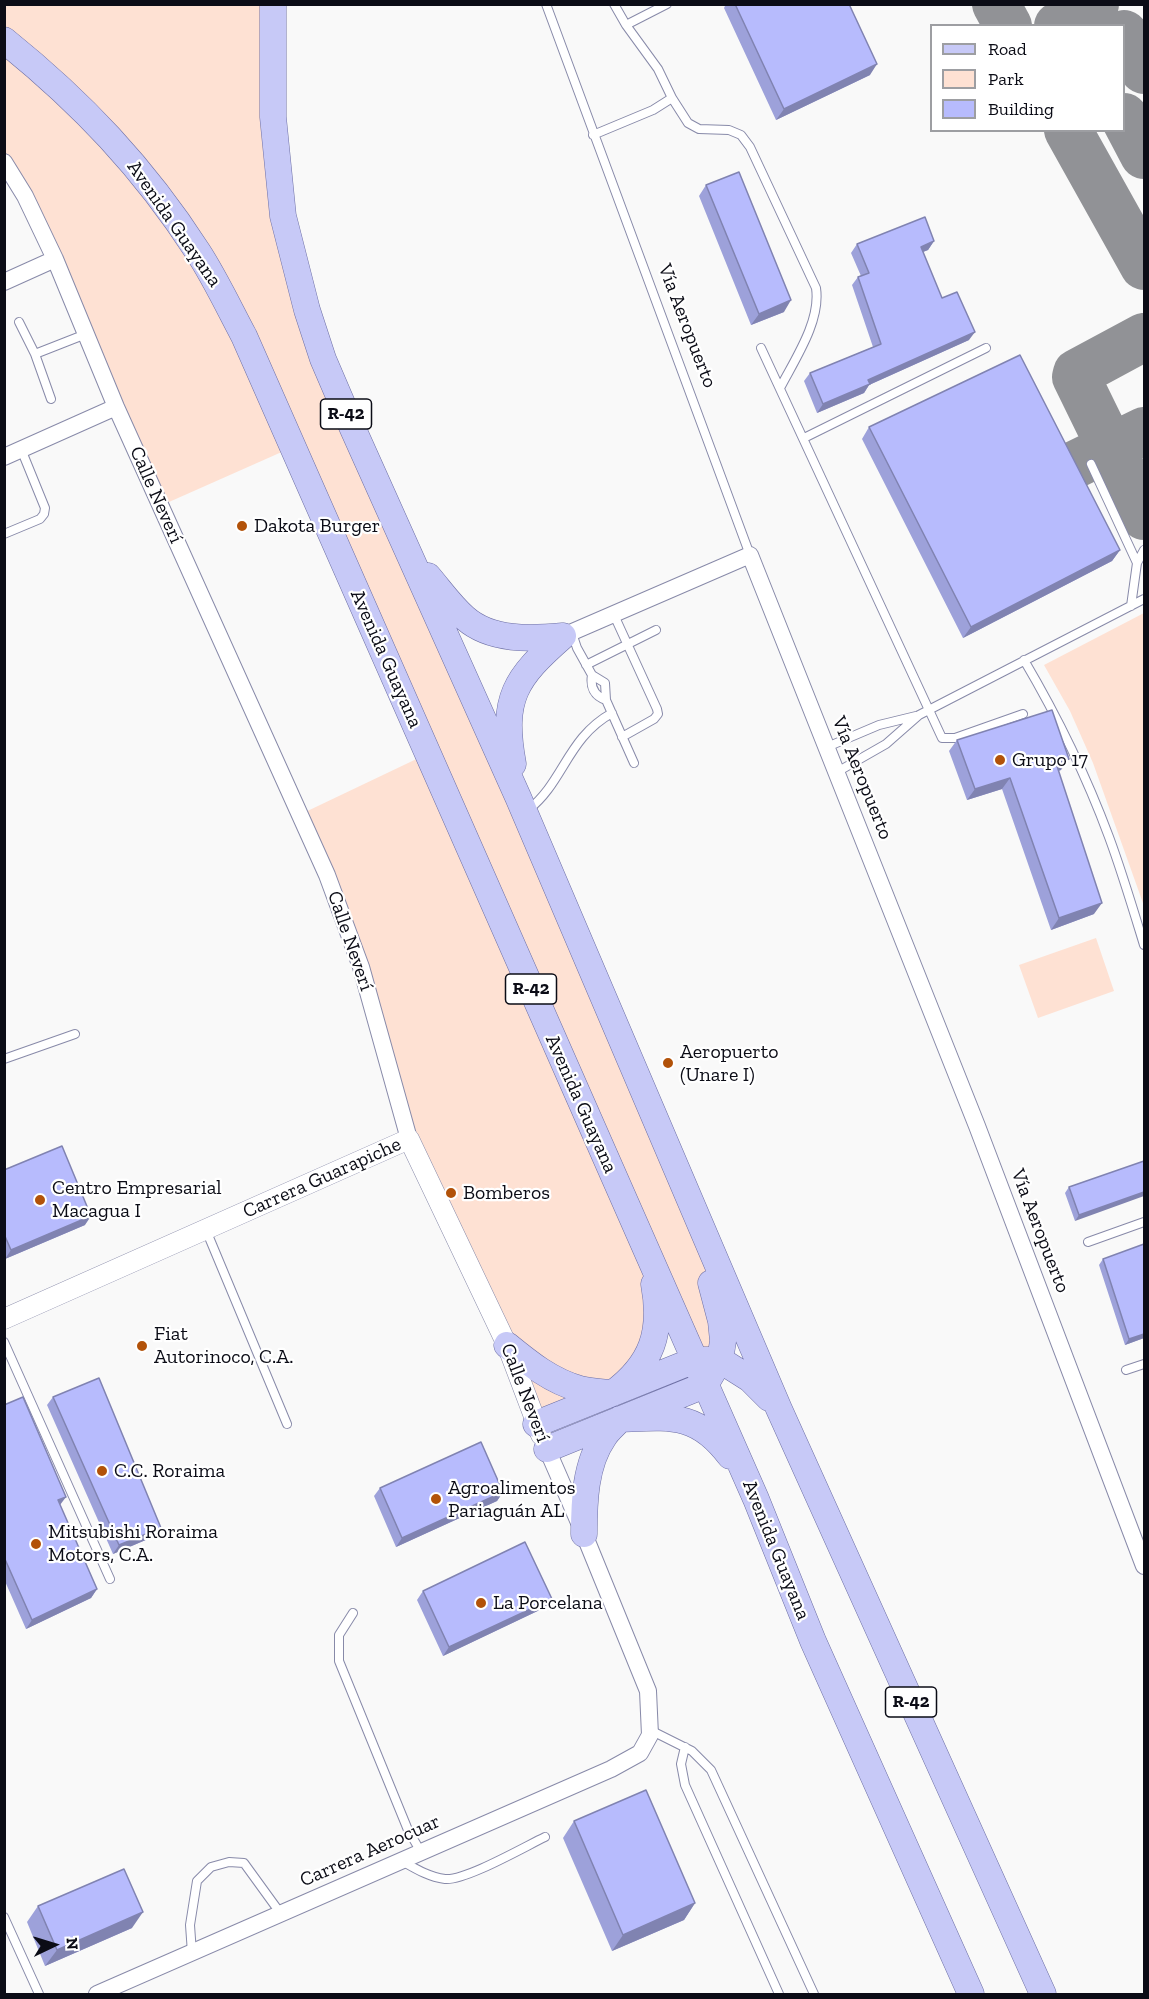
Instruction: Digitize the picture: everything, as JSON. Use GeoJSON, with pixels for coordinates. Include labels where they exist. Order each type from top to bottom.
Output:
{"type":"FeatureCollection","features":[{"type":"Feature","properties":{"kind":"main road","name":"R-42"},"geometry":{"type":"LineString","coordinates":[[273,4],[273,117],[284,216],[292,258],[323,359],[522,804],[779,1409],[1043,1995]]}},
{"type":"Feature","properties":{"kind":"main road","name":"Avenida Guayana"},"geometry":{"type":"LineString","coordinates":[[4,40],[39,68],[100,125],[129,158],[161,198],[198,252],[244,336],[756,1499],[813,1641],[970,1995]]}},
{"type":"Feature","properties":{"kind":"main road"},"geometry":{"type":"LineString","coordinates":[[406,549],[466,619],[487,631],[531,639],[568,634]]}},
{"type":"Feature","properties":{"kind":"main road"},"geometry":{"type":"LineString","coordinates":[[522,804],[508,738],[509,711],[516,689],[529,668],[568,634]]}},
{"type":"Feature","properties":{"kind":"main road"},"geometry":{"type":"LineString","coordinates":[[547,1449],[705,1385],[720,1360],[723,1341],[721,1322],[684,1189]]}},
{"type":"Feature","properties":{"kind":"main road"},"geometry":{"type":"LineString","coordinates":[[507,1345],[537,1370],[557,1380],[581,1390],[613,1393],[630,1380],[643,1364],[656,1329],[656,1298],[647,1252]]}},
{"type":"Feature","properties":{"kind":"main road"},"geometry":{"type":"LineString","coordinates":[[536,1424],[694,1360],[720,1360],[750,1379],[779,1409]]}},
{"type":"Feature","properties":{"kind":"main road"},"geometry":{"type":"LineString","coordinates":[[584,1534],[584,1500],[591,1467],[603,1437],[620,1419],[661,1417],[684,1420],[704,1429],[718,1440],[756,1499]]}},
{"type":"Feature","properties":{"kind":"street","name":"Calle Neverí"},"geometry":{"type":"LineString","coordinates":[[4,162],[25,196],[55,259],[116,407],[327,875],[361,967],[410,1138],[507,1345],[536,1424],[648,1691],[650,1732]]}},
{"type":"Feature","properties":{"kind":"street"},"geometry":{"type":"LineString","coordinates":[[4,282],[55,259]]}},
{"type":"Feature","properties":{"kind":"street"},"geometry":{"type":"LineString","coordinates":[[4,457],[116,407]]}},
{"type":"Feature","properties":{"kind":"street"},"geometry":{"type":"LineString","coordinates":[[568,634],[750,555]]}},
{"type":"Feature","properties":{"kind":"street","name":"Vía Aeropuerto"},"geometry":{"type":"LineString","coordinates":[[750,555],[977,1126],[1144,1566]]}},
{"type":"Feature","properties":{"kind":"street","name":"Carrera Guarapiche"},"geometry":{"type":"LineString","coordinates":[[4,1319],[410,1138]]}},
{"type":"Feature","properties":{"kind":"street","name":"Carrera Aerocuar"},"geometry":{"type":"LineString","coordinates":[[97,1995],[611,1769],[640,1753],[650,1732]]}},
{"type":"Feature","properties":{"kind":"lane","name":"Vía Aeropuerto"},"geometry":{"type":"LineString","coordinates":[[546,4],[750,555]]}},
{"type":"Feature","properties":{"kind":"lane"},"geometry":{"type":"LineString","coordinates":[[614,4],[626,25],[658,69],[672,98],[688,123],[699,129],[729,130],[741,135],[750,147],[816,288],[818,300],[815,317],[780,388]]}},
{"type":"Feature","properties":{"kind":"lane"},"geometry":{"type":"LineString","coordinates":[[626,25],[667,4]]}},
{"type":"Feature","properties":{"kind":"lane"},"geometry":{"type":"LineString","coordinates":[[593,135],[653,110],[672,98]]}},
{"type":"Feature","properties":{"kind":"lane"},"geometry":{"type":"LineString","coordinates":[[19,322],[35,354],[51,399]]}},
{"type":"Feature","properties":{"kind":"lane"},"geometry":{"type":"LineString","coordinates":[[35,354],[86,334]]}},
{"type":"Feature","properties":{"kind":"lane"},"geometry":{"type":"LineString","coordinates":[[761,348],[942,738],[955,738],[1023,714]]}},
{"type":"Feature","properties":{"kind":"lane"},"geometry":{"type":"LineString","coordinates":[[804,438],[986,348]]}},
{"type":"Feature","properties":{"kind":"lane"},"geometry":{"type":"LineString","coordinates":[[4,534],[40,519],[44,514],[45,508],[21,449]]}},
{"type":"Feature","properties":{"kind":"lane"},"geometry":{"type":"LineString","coordinates":[[1091,464],[1137,563]]}},
{"type":"Feature","properties":{"kind":"lane"},"geometry":{"type":"LineString","coordinates":[[1131,606],[1137,563],[1144,550]]}},
{"type":"Feature","properties":{"kind":"lane"},"geometry":{"type":"LineString","coordinates":[[837,772],[886,744],[929,709],[1144,598]]}},
{"type":"Feature","properties":{"kind":"lane"},"geometry":{"type":"LineString","coordinates":[[614,615],[658,714],[654,719],[622,737]]}},
{"type":"Feature","properties":{"kind":"lane"},"geometry":{"type":"LineString","coordinates":[[586,665],[656,630]]}},
{"type":"Feature","properties":{"kind":"lane"},"geometry":{"type":"LineString","coordinates":[[568,634],[592,675],[605,683],[606,700],[634,764]]}},
{"type":"Feature","properties":{"kind":"lane"},"geometry":{"type":"LineString","coordinates":[[1024,660],[1053,709],[1082,772],[1108,836],[1144,945]]}},
{"type":"Feature","properties":{"kind":"lane"},"geometry":{"type":"LineString","coordinates":[[592,675],[591,682],[594,691],[606,700]]}},
{"type":"Feature","properties":{"kind":"lane"},"geometry":{"type":"LineString","coordinates":[[522,804],[536,804],[585,733],[612,713]]}},
{"type":"Feature","properties":{"kind":"lane"},"geometry":{"type":"LineString","coordinates":[[827,747],[879,725],[919,715]]}},
{"type":"Feature","properties":{"kind":"lane"},"geometry":{"type":"LineString","coordinates":[[4,1059],[75,1034]]}},
{"type":"Feature","properties":{"kind":"lane"},"geometry":{"type":"LineString","coordinates":[[1088,1242],[1144,1222]]}},
{"type":"Feature","properties":{"kind":"lane"},"geometry":{"type":"LineString","coordinates":[[206,1230],[287,1424]]}},
{"type":"Feature","properties":{"kind":"lane"},"geometry":{"type":"LineString","coordinates":[[4,1342],[110,1579]]}},
{"type":"Feature","properties":{"kind":"lane"},"geometry":{"type":"LineString","coordinates":[[1126,1370],[1144,1364]]}},
{"type":"Feature","properties":{"kind":"lane"},"geometry":{"type":"LineString","coordinates":[[353,1613],[339,1635],[339,1661],[408,1830],[421,1852]]}},
{"type":"Feature","properties":{"kind":"lane"},"geometry":{"type":"LineString","coordinates":[[650,1732],[686,1747],[707,1763],[718,1781],[814,1995]]}},
{"type":"Feature","properties":{"kind":"lane"},"geometry":{"type":"LineString","coordinates":[[686,1747],[681,1764],[685,1785],[779,1995]]}},
{"type":"Feature","properties":{"kind":"lane"},"geometry":{"type":"LineString","coordinates":[[402,1860],[420,1872],[447,1879],[466,1875],[545,1838]]}},
{"type":"Feature","properties":{"kind":"lane"},"geometry":{"type":"LineString","coordinates":[[192,1953],[190,1925],[197,1881],[211,1868],[229,1862],[244,1863],[281,1914]]}},
{"type":"Feature","properties":{"kind":"lane"},"geometry":{"type":"LineString","coordinates":[[4,1917],[39,1995]]}},
{"type":"Feature","properties":{"kind":"green space"},"geometry":{"type":"Polygon","coordinates":[[[5,5],[273,5],[293,258],[684,1189],[716,1301],[723,1341],[695,1360],[649,1256],[643,1364],[536,1424],[409,1140],[361,968],[299,815],[427,754],[293,447],[160,506],[5,163],[5,5]]]}},
{"type":"Feature","properties":{"kind":"green space"},"geometry":{"type":"Polygon","coordinates":[[[1144,613],[1144,906],[1093,763],[1070,711],[1044,665],[1144,613]]]}},
{"type":"Feature","properties":{"kind":"green space"},"geometry":{"type":"Polygon","coordinates":[[[1096,938],[1114,991],[1038,1018],[1019,965],[1096,938]]]}},
{"type":"Feature","properties":{"kind":"building"},"geometry":{"type":"Polygon","coordinates":[[[735,4],[849,4],[877,64],[784,109],[735,4]]]}},
{"type":"Feature","properties":{"kind":"building"},"geometry":{"type":"Polygon","coordinates":[[[739,172],[791,300],[759,314],[706,185],[739,172]]]}},
{"type":"Feature","properties":{"kind":"building"},"geometry":{"type":"Polygon","coordinates":[[[925,217],[934,241],[921,247],[942,298],[957,292],[975,332],[868,380],[870,384],[823,404],[810,373],[881,344],[858,277],[869,273],[857,244],[925,217]]]}},
{"type":"Feature","properties":{"kind":"building"},"geometry":{"type":"Polygon","coordinates":[[[1020,355],[1120,550],[971,627],[869,427],[1020,355]]]}},
{"type":"Feature","properties":{"kind":"building"},"geometry":{"type":"Polygon","coordinates":[[[1052,710],[1069,759],[1056,763],[1102,903],[1059,918],[1010,778],[975,789],[957,740],[1052,710]]]}},
{"type":"Feature","properties":{"kind":"building","name":"Centro Empresarial Macagua I"},"geometry":{"type":"Polygon","coordinates":[[[62,1146],[91,1216],[11,1250],[4,1234],[4,1170],[62,1146]]]}},
{"type":"Feature","properties":{"kind":"building"},"geometry":{"type":"Polygon","coordinates":[[[1144,1161],[1144,1192],[1079,1215],[1069,1187],[1144,1161]]]}},
{"type":"Feature","properties":{"kind":"building"},"geometry":{"type":"Polygon","coordinates":[[[1144,1244],[1144,1334],[1129,1339],[1103,1259],[1144,1244]]]}},
{"type":"Feature","properties":{"kind":"building","name":"C.C. Roraima"},"geometry":{"type":"Polygon","coordinates":[[[99,1378],[161,1528],[119,1545],[53,1397],[99,1378]]]}},
{"type":"Feature","properties":{"kind":"building","name":"Mitsubishi Roraima Motors, C.A."},"geometry":{"type":"Polygon","coordinates":[[[23,1397],[66,1497],[58,1500],[97,1589],[32,1620],[4,1557],[4,1405],[23,1397]]]}},
{"type":"Feature","properties":{"kind":"building","name":"Agroalimentos Pariaguán AL"},"geometry":{"type":"Polygon","coordinates":[[[481,1442],[503,1492],[402,1538],[380,1488],[481,1442]]]}},
{"type":"Feature","properties":{"kind":"building","name":"La Porcelana"},"geometry":{"type":"Polygon","coordinates":[[[525,1542],[552,1599],[449,1647],[423,1591],[525,1542]]]}},
{"type":"Feature","properties":{"kind":"building"},"geometry":{"type":"Polygon","coordinates":[[[646,1790],[695,1903],[623,1935],[574,1821],[646,1790]]]}},
{"type":"Feature","properties":{"kind":"building"},"geometry":{"type":"Polygon","coordinates":[[[124,1869],[143,1912],[57,1950],[38,1906],[124,1869]]]}},
{"type":"Feature","properties":{"kind":"taxiway"},"geometry":{"type":"LineString","coordinates":[[996,4],[1007,24]]}},
{"type":"Feature","properties":{"kind":"taxiway"},"geometry":{"type":"LineString","coordinates":[[1062,24],[1090,10],[1095,4]]}},
{"type":"Feature","properties":{"kind":"taxiway"},"geometry":{"type":"LineString","coordinates":[[1125,36],[1144,70]]}},
{"type":"Feature","properties":{"kind":"taxiway"},"geometry":{"type":"LineString","coordinates":[[1125,119],[1144,155]]}},
{"type":"Feature","properties":{"kind":"taxiway"},"geometry":{"type":"LineString","coordinates":[[1069,132],[1144,266]]}},
{"type":"Feature","properties":{"kind":"taxiway"},"geometry":{"type":"LineString","coordinates":[[1144,337],[1077,373],[1076,377],[1144,516]]}},
{"type":"Feature","properties":{"kind":"taxiway"},"geometry":{"type":"LineString","coordinates":[[1070,467],[1144,431]]}},
{"type":"Feature","properties":{"kind":"place","name":"Dakota Burger"},"geometry":{"type":"Point","coordinates":[242,526]}},
{"type":"Feature","properties":{"kind":"place","name":"Grupo 17"},"geometry":{"type":"Point","coordinates":[1000,760]}},
{"type":"Feature","properties":{"kind":"place","name":"Aeropuerto (Unare I)"},"geometry":{"type":"Point","coordinates":[668,1063]}},
{"type":"Feature","properties":{"kind":"place","name":"Bomberos"},"geometry":{"type":"Point","coordinates":[451,1193]}},
{"type":"Feature","properties":{"kind":"place","name":"Centro Empresarial Macagua I"},"geometry":{"type":"Point","coordinates":[40,1200]}},
{"type":"Feature","properties":{"kind":"place","name":"Fiat Autorinoco, C.A."},"geometry":{"type":"Point","coordinates":[142,1346]}},
{"type":"Feature","properties":{"kind":"place","name":"C.C. Roraima"},"geometry":{"type":"Point","coordinates":[102,1471]}},
{"type":"Feature","properties":{"kind":"place","name":"Agroalimentos Pariaguán AL"},"geometry":{"type":"Point","coordinates":[436,1499]}},
{"type":"Feature","properties":{"kind":"place","name":"Mitsubishi Roraima Motors, C.A."},"geometry":{"type":"Point","coordinates":[36,1544]}},
{"type":"Feature","properties":{"kind":"place","name":"La Porcelana"},"geometry":{"type":"Point","coordinates":[481,1603]}}]}
